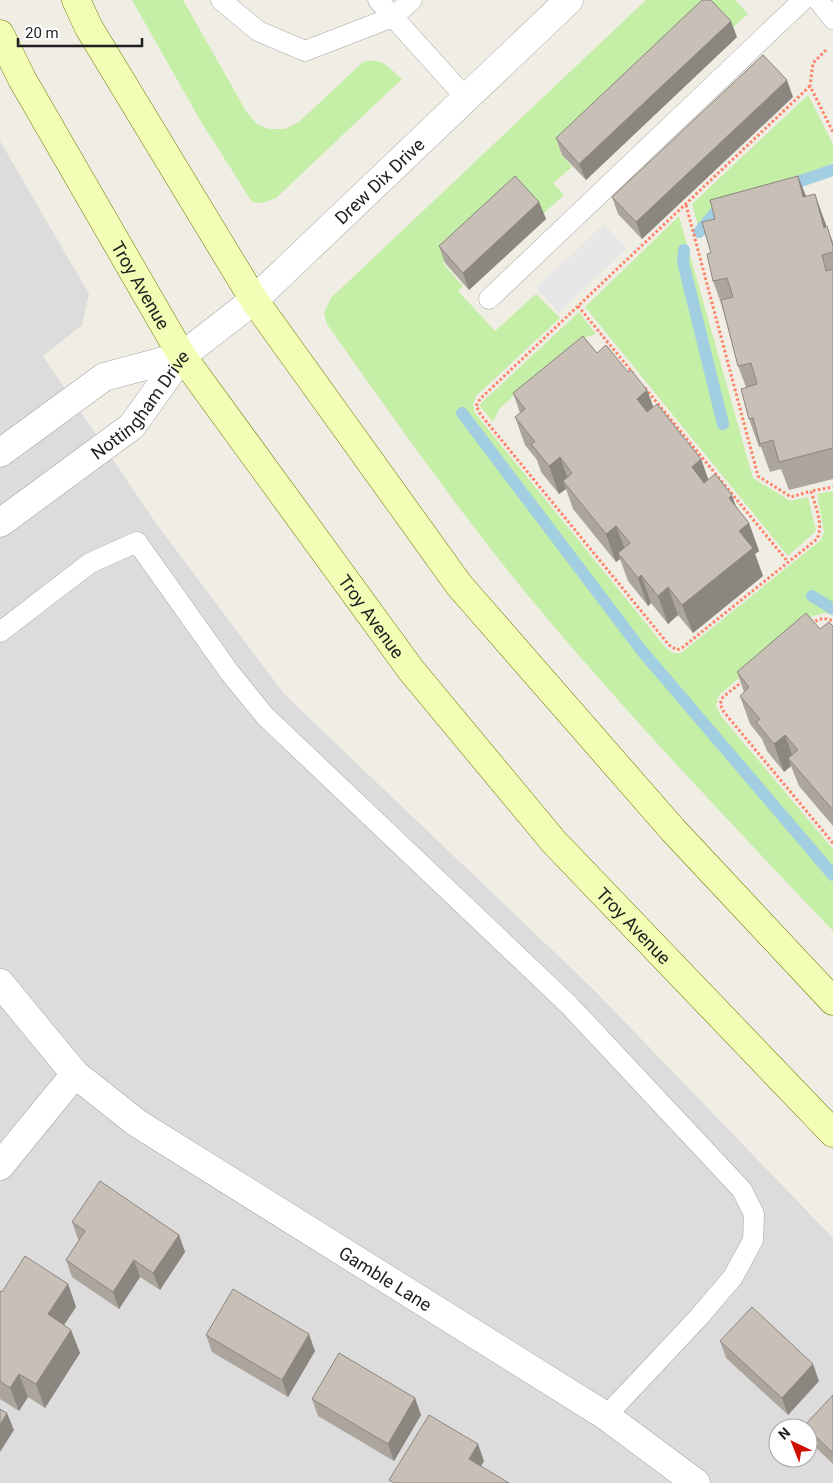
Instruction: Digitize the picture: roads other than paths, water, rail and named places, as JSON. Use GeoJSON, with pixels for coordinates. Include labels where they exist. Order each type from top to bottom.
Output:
{"type":"FeatureCollection","features":[{"type":"Feature","properties":{"kind":"main road"},"geometry":{"type":"LineString","coordinates":[[76,0],[90,28],[254,300],[459,585],[673,830],[833,1001]]}},
{"type":"Feature","properties":{"kind":"main road","name":"Troy Avenue"},"geometry":{"type":"LineString","coordinates":[[0,34],[22,79],[182,356],[411,670],[554,842],[833,1133]]}},
{"type":"Feature","properties":{"kind":"street","name":"Drew Dix Drive"},"geometry":{"type":"LineString","coordinates":[[182,356],[254,300],[569,0]]}},
{"type":"Feature","properties":{"kind":"street","name":"Nottingham Drive"},"geometry":{"type":"LineString","coordinates":[[0,453],[104,377],[182,356]]}},
{"type":"Feature","properties":{"kind":"street","name":"Nottingham Drive"},"geometry":{"type":"LineString","coordinates":[[0,523],[132,426],[182,356]]}},
{"type":"Feature","properties":{"kind":"street","name":"Gamble Lane"},"geometry":{"type":"LineString","coordinates":[[0,983],[75,1074],[137,1123],[606,1416],[696,1483]]}},
{"type":"Feature","properties":{"kind":"street"},"geometry":{"type":"LineString","coordinates":[[0,1166],[75,1074]]}},
{"type":"Feature","properties":{"kind":"lane"},"geometry":{"type":"LineString","coordinates":[[221,0],[258,32],[305,51],[394,17],[412,0]]}},
{"type":"Feature","properties":{"kind":"lane"},"geometry":{"type":"LineString","coordinates":[[378,0],[466,98]]}},
{"type":"Feature","properties":{"kind":"lane"},"geometry":{"type":"LineString","coordinates":[[489,299],[802,0]]}},
{"type":"Feature","properties":{"kind":"lane"},"geometry":{"type":"LineString","coordinates":[[818,0],[833,19]]}},
{"type":"Feature","properties":{"kind":"lane"},"geometry":{"type":"LineString","coordinates":[[0,632],[90,563],[137,542],[230,673],[266,716],[569,1006],[742,1190],[754,1214],[753,1240],[733,1277],[698,1318],[606,1416]]}},
{"type":"Feature","properties":{"kind":"waterway"},"geometry":{"type":"LineString","coordinates":[[786,186],[833,170]]}},
{"type":"Feature","properties":{"kind":"waterway"},"geometry":{"type":"LineString","coordinates":[[699,232],[718,209],[727,207]]}},
{"type":"Feature","properties":{"kind":"waterway"},"geometry":{"type":"LineString","coordinates":[[684,250],[683,262],[723,424]]}},
{"type":"Feature","properties":{"kind":"waterway"},"geometry":{"type":"LineString","coordinates":[[462,413],[642,651],[833,875]]}},
{"type":"Feature","properties":{"kind":"waterway"},"geometry":{"type":"LineString","coordinates":[[812,596],[833,609]]}}]}
